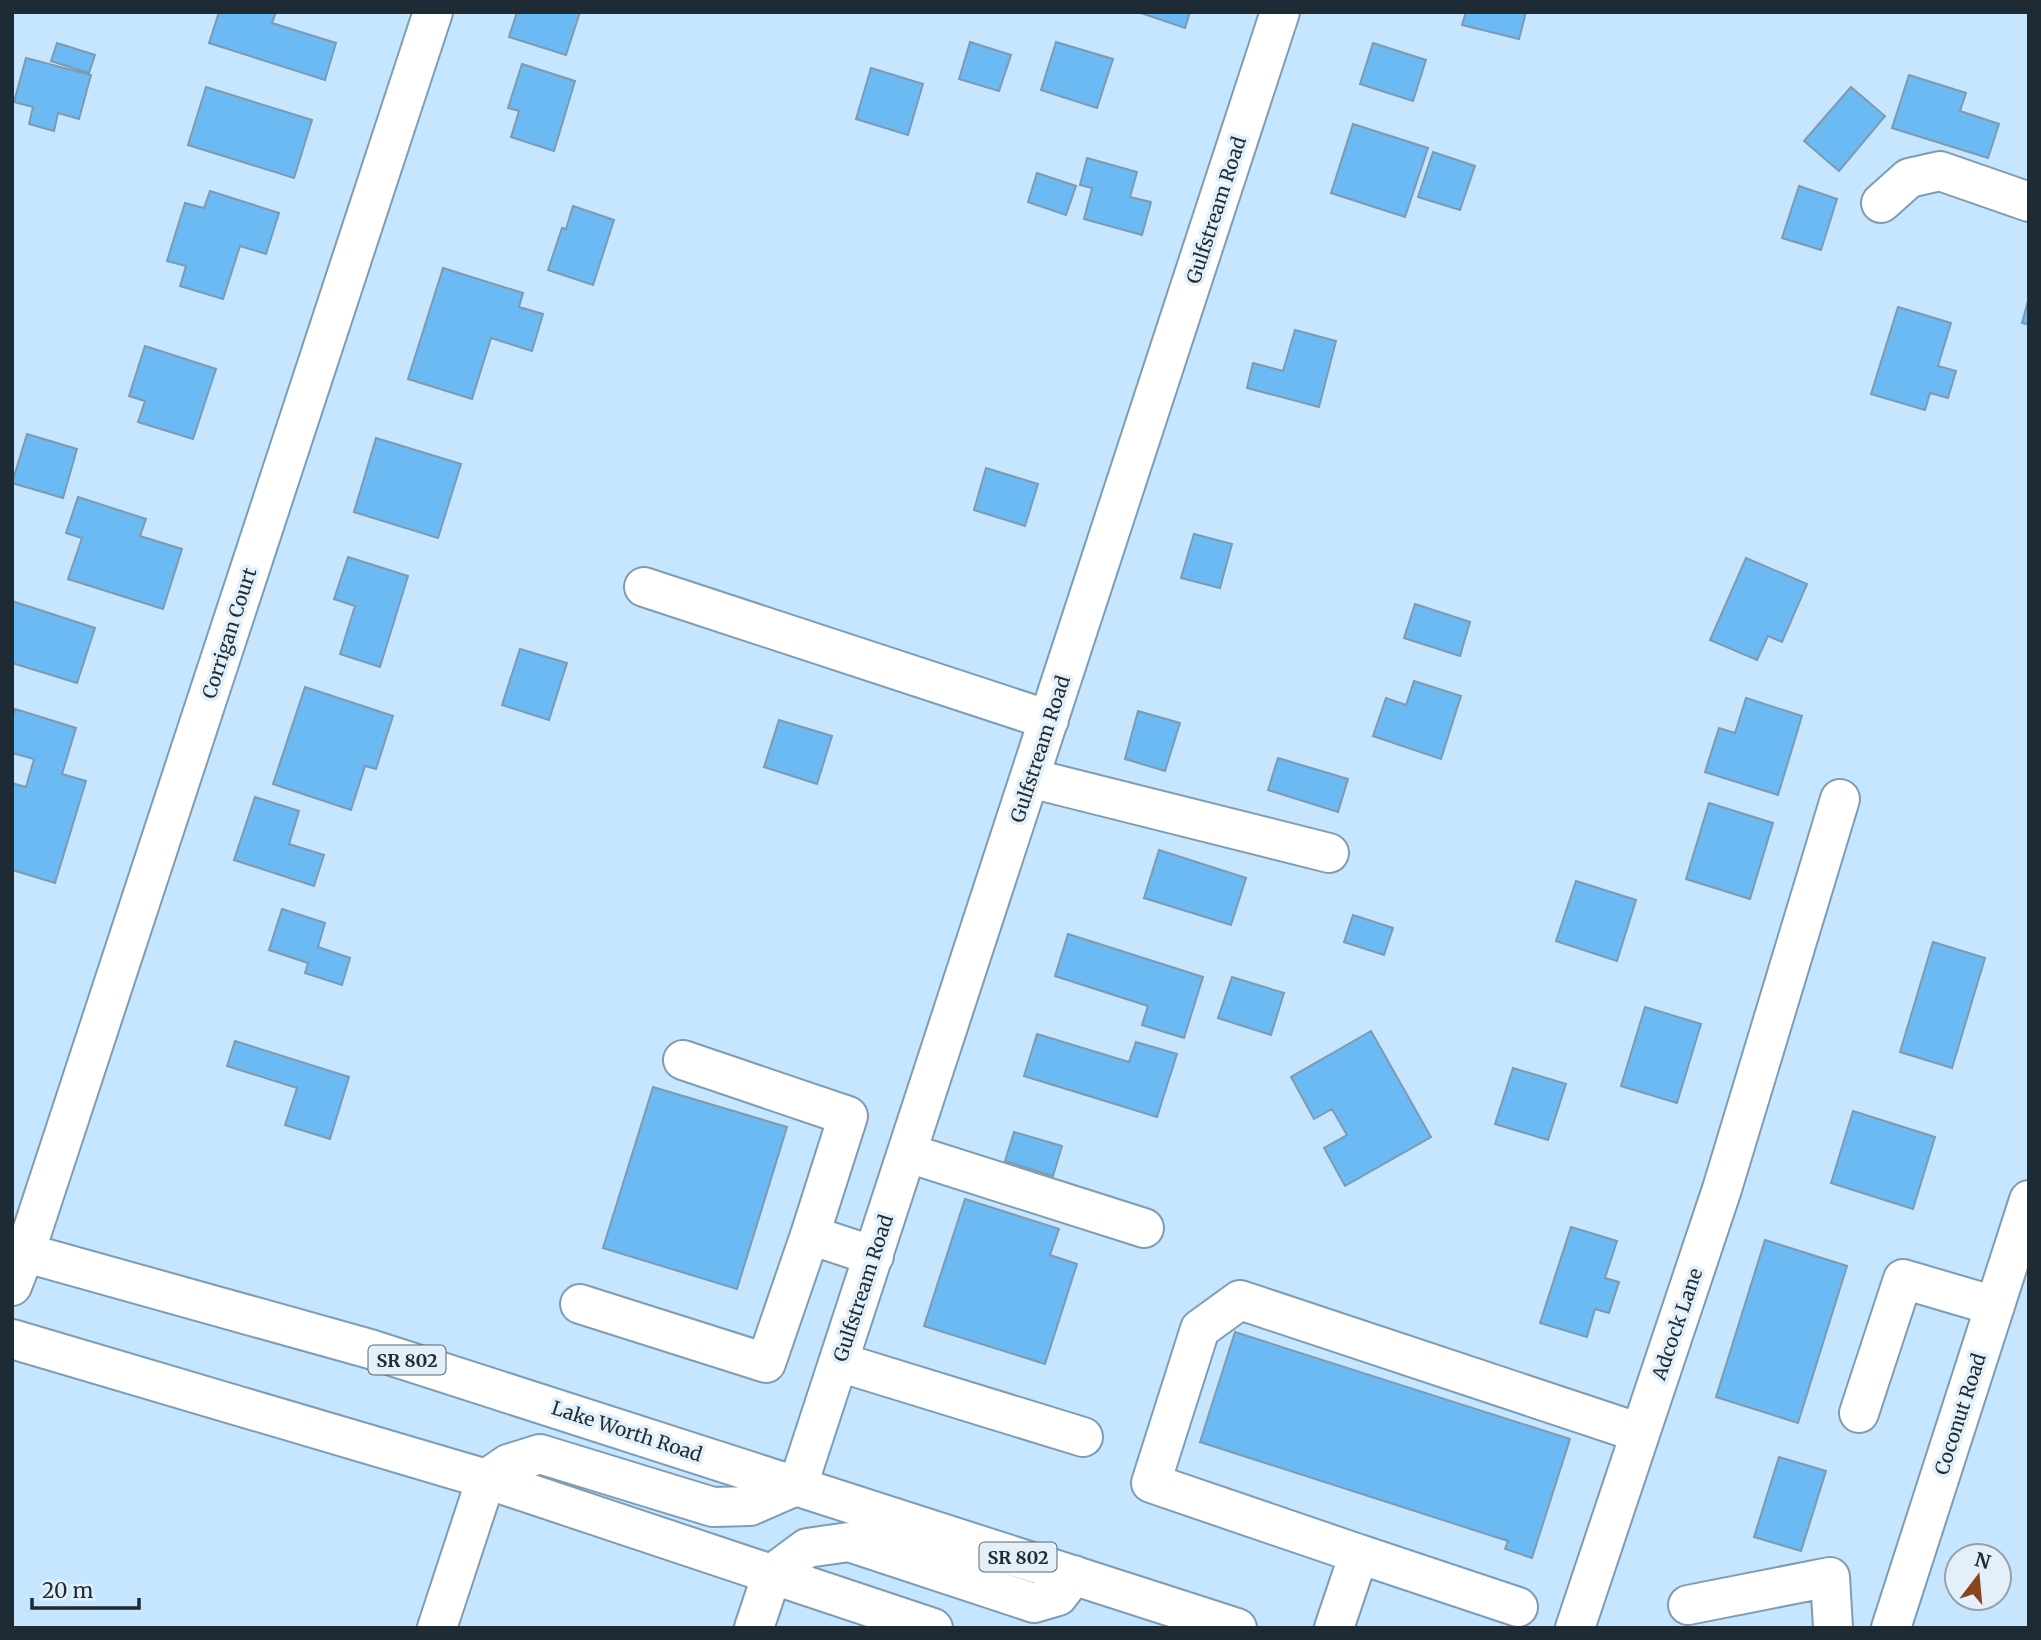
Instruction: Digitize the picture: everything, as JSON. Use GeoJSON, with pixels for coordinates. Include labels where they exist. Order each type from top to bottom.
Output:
{"type":"FeatureCollection","features":[{"type":"Feature","properties":{"kind":"street","name":"Corrigan Court"},"geometry":{"type":"LineString","coordinates":[[17,1263],[433,12]]}},
{"type":"Feature","properties":{"kind":"street","name":"Gulfstream Road"},"geometry":{"type":"LineString","coordinates":[[798,1485],[1280,12]]}},
{"type":"Feature","properties":{"kind":"street"},"geometry":{"type":"LineString","coordinates":[[1881,203],[1909,178],[1940,171],[2029,201]]}},
{"type":"Feature","properties":{"kind":"street"},"geometry":{"type":"LineString","coordinates":[[644,587],[1049,720]]}},
{"type":"Feature","properties":{"kind":"street"},"geometry":{"type":"LineString","coordinates":[[1030,778],[1329,853]]}},
{"type":"Feature","properties":{"kind":"street","name":"Adcock Lane"},"geometry":{"type":"LineString","coordinates":[[1575,1628],[1723,1189],[1840,799]]}},
{"type":"Feature","properties":{"kind":"street"},"geometry":{"type":"LineString","coordinates":[[580,1304],[766,1363],[848,1116],[683,1060]]}},
{"type":"Feature","properties":{"kind":"street"},"geometry":{"type":"LineString","coordinates":[[908,1153],[1144,1228]]}},
{"type":"Feature","properties":{"kind":"street","name":"Coconut Road"},"geometry":{"type":"LineString","coordinates":[[1891,1628],[2029,1200]]}},
{"type":"Feature","properties":{"kind":"street"},"geometry":{"type":"LineString","coordinates":[[810,1235],[874,1256]]}},
{"type":"Feature","properties":{"kind":"street","name":"Lake Worth Road"},"geometry":{"type":"LineString","coordinates":[[17,1263],[370,1349],[1237,1628]]}},
{"type":"Feature","properties":{"kind":"street"},"geometry":{"type":"LineString","coordinates":[[1859,1413],[1903,1279],[1995,1306]]}},
{"type":"Feature","properties":{"kind":"street"},"geometry":{"type":"LineString","coordinates":[[1518,1607],[1151,1483],[1200,1328],[1240,1300],[1640,1433]]}},
{"type":"Feature","properties":{"kind":"street"},"geometry":{"type":"LineString","coordinates":[[12,1339],[486,1479],[933,1628]]}},
{"type":"Feature","properties":{"kind":"street"},"geometry":{"type":"LineString","coordinates":[[839,1362],[1083,1437]]}},
{"type":"Feature","properties":{"kind":"street"},"geometry":{"type":"LineString","coordinates":[[437,1628],[486,1479],[508,1464],[540,1454],[713,1507],[750,1506],[798,1485]]}},
{"type":"Feature","properties":{"kind":"street"},"geometry":{"type":"LineString","coordinates":[[754,1628],[772,1574],[807,1548],[849,1542],[1034,1603],[1058,1596],[1074,1575]]}},
{"type":"Feature","properties":{"kind":"street"},"geometry":{"type":"LineString","coordinates":[[1335,1628],[1359,1554]]}},
{"type":"Feature","properties":{"kind":"street"},"geometry":{"type":"LineString","coordinates":[[1688,1605],[1830,1577],[1833,1628]]}},
{"type":"Feature","properties":{"kind":"building"},"geometry":{"type":"Polygon","coordinates":[[[219,12],[276,12],[272,23],[336,43],[325,80],[209,43],[219,12]]]}},
{"type":"Feature","properties":{"kind":"building"},"geometry":{"type":"Polygon","coordinates":[[[517,12],[580,12],[566,55],[509,37],[517,12]]]}},
{"type":"Feature","properties":{"kind":"building"},"geometry":{"type":"Polygon","coordinates":[[[1138,12],[1190,12],[1185,28],[1138,12]]]}},
{"type":"Feature","properties":{"kind":"building"},"geometry":{"type":"Polygon","coordinates":[[[1466,12],[1526,12],[1519,39],[1462,25],[1466,12]]]}},
{"type":"Feature","properties":{"kind":"building"},"geometry":{"type":"Polygon","coordinates":[[[970,42],[1011,55],[999,91],[959,79],[970,42]]]}},
{"type":"Feature","properties":{"kind":"building"},"geometry":{"type":"Polygon","coordinates":[[[1056,42],[1113,59],[1097,108],[1041,90],[1056,42]]]}},
{"type":"Feature","properties":{"kind":"building"},"geometry":{"type":"Polygon","coordinates":[[[57,43],[95,55],[89,73],[51,61],[57,43]]]}},
{"type":"Feature","properties":{"kind":"building"},"geometry":{"type":"Polygon","coordinates":[[[1373,43],[1426,60],[1413,101],[1360,84],[1373,43]]]}},
{"type":"Feature","properties":{"kind":"building"},"geometry":{"type":"Polygon","coordinates":[[[26,58],[91,75],[79,119],[58,113],[54,131],[29,124],[33,107],[14,102],[26,58]]]}},
{"type":"Feature","properties":{"kind":"building"},"geometry":{"type":"Polygon","coordinates":[[[522,64],[575,81],[554,151],[511,137],[519,111],[508,108],[522,64]]]}},
{"type":"Feature","properties":{"kind":"building"},"geometry":{"type":"Polygon","coordinates":[[[871,68],[923,84],[908,135],[856,119],[871,68]]]}},
{"type":"Feature","properties":{"kind":"building"},"geometry":{"type":"Polygon","coordinates":[[[1909,75],[1966,93],[1960,111],[1999,124],[1988,158],[1892,128],[1909,75]]]}},
{"type":"Feature","properties":{"kind":"building"},"geometry":{"type":"Polygon","coordinates":[[[206,87],[312,120],[294,178],[188,145],[206,87]]]}},
{"type":"Feature","properties":{"kind":"building"},"geometry":{"type":"Polygon","coordinates":[[[1851,87],[1885,116],[1839,171],[1804,141],[1851,87]]]}},
{"type":"Feature","properties":{"kind":"building"},"geometry":{"type":"Polygon","coordinates":[[[1353,124],[1428,148],[1405,217],[1331,193],[1353,124]]]}},
{"type":"Feature","properties":{"kind":"building"},"geometry":{"type":"Polygon","coordinates":[[[1433,152],[1475,166],[1460,210],[1418,197],[1433,152]]]}},
{"type":"Feature","properties":{"kind":"building"},"geometry":{"type":"Polygon","coordinates":[[[1087,158],[1137,172],[1130,197],[1151,202],[1142,235],[1084,219],[1092,188],[1080,185],[1087,158]]]}},
{"type":"Feature","properties":{"kind":"building"},"geometry":{"type":"Polygon","coordinates":[[[1037,173],[1076,186],[1066,215],[1028,202],[1037,173]]]}},
{"type":"Feature","properties":{"kind":"building"},"geometry":{"type":"Polygon","coordinates":[[[1799,186],[1837,199],[1821,250],[1782,238],[1799,186]]]}},
{"type":"Feature","properties":{"kind":"building"},"geometry":{"type":"Polygon","coordinates":[[[210,191],[279,213],[266,254],[240,246],[223,299],[180,286],[186,266],[167,261],[185,203],[204,208],[210,191]]]}},
{"type":"Feature","properties":{"kind":"building"},"geometry":{"type":"Polygon","coordinates":[[[573,206],[614,220],[593,285],[548,270],[562,228],[566,229],[573,206]]]}},
{"type":"Feature","properties":{"kind":"building"},"geometry":{"type":"Polygon","coordinates":[[[443,268],[523,293],[519,307],[543,314],[532,351],[491,338],[472,399],[408,379],[443,268]]]}},
{"type":"Feature","properties":{"kind":"building"},"geometry":{"type":"Polygon","coordinates":[[[2029,297],[2029,325],[2022,323],[2029,297]]]}},
{"type":"Feature","properties":{"kind":"building"},"geometry":{"type":"Polygon","coordinates":[[[1898,307],[1951,323],[1938,366],[1956,371],[1948,398],[1930,393],[1925,410],[1871,394],[1898,307]]]}},
{"type":"Feature","properties":{"kind":"building"},"geometry":{"type":"Polygon","coordinates":[[[1295,330],[1336,341],[1319,407],[1247,388],[1253,363],[1283,371],[1295,330]]]}},
{"type":"Feature","properties":{"kind":"building"},"geometry":{"type":"Polygon","coordinates":[[[145,346],[216,369],[193,439],[138,422],[145,401],[129,396],[145,346]]]}},
{"type":"Feature","properties":{"kind":"building"},"geometry":{"type":"Polygon","coordinates":[[[27,434],[77,449],[63,498],[12,483],[27,434]]]}},
{"type":"Feature","properties":{"kind":"building"},"geometry":{"type":"Polygon","coordinates":[[[376,438],[461,464],[438,538],[354,512],[376,438]]]}},
{"type":"Feature","properties":{"kind":"building"},"geometry":{"type":"Polygon","coordinates":[[[986,468],[1038,484],[1025,526],[974,510],[986,468]]]}},
{"type":"Feature","properties":{"kind":"building"},"geometry":{"type":"Polygon","coordinates":[[[78,497],[146,519],[140,536],[182,549],[163,609],[68,579],[82,538],[66,533],[78,497]]]}},
{"type":"Feature","properties":{"kind":"building"},"geometry":{"type":"Polygon","coordinates":[[[1194,534],[1232,544],[1220,588],[1181,578],[1194,534]]]}},
{"type":"Feature","properties":{"kind":"building"},"geometry":{"type":"Polygon","coordinates":[[[348,557],[408,576],[380,667],[340,654],[355,606],[334,599],[348,557]]]}},
{"type":"Feature","properties":{"kind":"building"},"geometry":{"type":"Polygon","coordinates":[[[1746,558],[1807,584],[1782,642],[1768,636],[1757,660],[1710,640],[1746,558]]]}},
{"type":"Feature","properties":{"kind":"building"},"geometry":{"type":"Polygon","coordinates":[[[12,601],[95,628],[77,683],[12,663],[12,601]]]}},
{"type":"Feature","properties":{"kind":"building"},"geometry":{"type":"Polygon","coordinates":[[[1415,604],[1470,622],[1460,656],[1404,638],[1415,604]]]}},
{"type":"Feature","properties":{"kind":"building"},"geometry":{"type":"Polygon","coordinates":[[[520,649],[567,663],[549,720],[502,705],[520,649]]]}},
{"type":"Feature","properties":{"kind":"building"},"geometry":{"type":"Polygon","coordinates":[[[1414,681],[1461,696],[1441,759],[1373,736],[1386,698],[1406,705],[1414,681]]]}},
{"type":"Feature","properties":{"kind":"building"},"geometry":{"type":"Polygon","coordinates":[[[305,687],[393,716],[376,769],[365,766],[351,810],[273,784],[305,687]]]}},
{"type":"Feature","properties":{"kind":"building"},"geometry":{"type":"Polygon","coordinates":[[[1746,698],[1802,716],[1778,795],[1705,772],[1719,728],[1735,733],[1746,698]]]}},
{"type":"Feature","properties":{"kind":"building"},"geometry":{"type":"Polygon","coordinates":[[[15,709],[76,728],[62,774],[86,781],[55,883],[12,870],[12,783],[26,787],[34,759],[12,753],[12,719],[15,709]]]}},
{"type":"Feature","properties":{"kind":"building"},"geometry":{"type":"Polygon","coordinates":[[[1138,711],[1180,723],[1165,771],[1125,759],[1138,711]]]}},
{"type":"Feature","properties":{"kind":"building"},"geometry":{"type":"Polygon","coordinates":[[[779,720],[832,736],[817,784],[764,767],[779,720]]]}},
{"type":"Feature","properties":{"kind":"building"},"geometry":{"type":"Polygon","coordinates":[[[1278,758],[1348,779],[1338,812],[1268,790],[1278,758]]]}},
{"type":"Feature","properties":{"kind":"building"},"geometry":{"type":"Polygon","coordinates":[[[255,797],[299,811],[289,844],[324,855],[314,886],[234,860],[255,797]]]}},
{"type":"Feature","properties":{"kind":"building"},"geometry":{"type":"Polygon","coordinates":[[[1709,803],[1773,823],[1750,899],[1686,879],[1709,803]]]}},
{"type":"Feature","properties":{"kind":"building"},"geometry":{"type":"Polygon","coordinates":[[[1159,850],[1246,878],[1231,925],[1144,898],[1159,850]]]}},
{"type":"Feature","properties":{"kind":"building"},"geometry":{"type":"Polygon","coordinates":[[[1576,881],[1636,900],[1617,961],[1556,941],[1576,881]]]}},
{"type":"Feature","properties":{"kind":"building"},"geometry":{"type":"Polygon","coordinates":[[[282,909],[325,923],[318,947],[350,958],[342,985],[305,973],[308,963],[269,950],[282,909]]]}},
{"type":"Feature","properties":{"kind":"building"},"geometry":{"type":"Polygon","coordinates":[[[1353,915],[1393,928],[1384,955],[1344,942],[1353,915]]]}},
{"type":"Feature","properties":{"kind":"building"},"geometry":{"type":"Polygon","coordinates":[[[1068,934],[1203,977],[1184,1038],[1142,1025],[1148,1006],[1055,976],[1068,934]]]}},
{"type":"Feature","properties":{"kind":"building"},"geometry":{"type":"Polygon","coordinates":[[[1933,942],[1985,958],[1952,1068],[1900,1052],[1933,942]]]}},
{"type":"Feature","properties":{"kind":"building"},"geometry":{"type":"Polygon","coordinates":[[[1232,977],[1284,993],[1271,1035],[1218,1018],[1232,977]]]}},
{"type":"Feature","properties":{"kind":"building"},"geometry":{"type":"Polygon","coordinates":[[[1645,1007],[1701,1024],[1677,1103],[1621,1086],[1645,1007]]]}},
{"type":"Feature","properties":{"kind":"building"},"geometry":{"type":"Polygon","coordinates":[[[1371,1031],[1431,1137],[1345,1186],[1324,1148],[1347,1135],[1332,1109],[1314,1119],[1291,1077],[1371,1031]]]}},
{"type":"Feature","properties":{"kind":"building"},"geometry":{"type":"Polygon","coordinates":[[[1037,1034],[1129,1062],[1136,1042],[1177,1054],[1157,1117],[1024,1076],[1037,1034]]]}},
{"type":"Feature","properties":{"kind":"building"},"geometry":{"type":"Polygon","coordinates":[[[235,1041],[349,1077],[330,1139],[285,1125],[297,1088],[227,1066],[235,1041]]]}},
{"type":"Feature","properties":{"kind":"building"},"geometry":{"type":"Polygon","coordinates":[[[1513,1068],[1566,1084],[1548,1140],[1495,1124],[1513,1068]]]}},
{"type":"Feature","properties":{"kind":"building"},"geometry":{"type":"Polygon","coordinates":[[[653,1087],[787,1127],[737,1289],[603,1248],[653,1087]]]}},
{"type":"Feature","properties":{"kind":"building"},"geometry":{"type":"Polygon","coordinates":[[[1853,1111],[1935,1137],[1913,1209],[1831,1183],[1853,1111]]]}},
{"type":"Feature","properties":{"kind":"building"},"geometry":{"type":"Polygon","coordinates":[[[1014,1132],[1062,1146],[1053,1176],[1005,1161],[1014,1132]]]}},
{"type":"Feature","properties":{"kind":"building"},"geometry":{"type":"Polygon","coordinates":[[[965,1199],[1059,1229],[1050,1255],[1077,1264],[1045,1364],[924,1326],[965,1199]]]}},
{"type":"Feature","properties":{"kind":"building"},"geometry":{"type":"Polygon","coordinates":[[[1571,1227],[1617,1241],[1605,1278],[1619,1282],[1609,1313],[1595,1309],[1587,1337],[1540,1323],[1571,1227]]]}},
{"type":"Feature","properties":{"kind":"building"},"geometry":{"type":"Polygon","coordinates":[[[1765,1240],[1847,1266],[1798,1423],[1716,1397],[1765,1240]]]}},
{"type":"Feature","properties":{"kind":"building"},"geometry":{"type":"Polygon","coordinates":[[[1235,1332],[1570,1439],[1532,1558],[1505,1549],[1508,1541],[1200,1442],[1235,1332]]]}},
{"type":"Feature","properties":{"kind":"building"},"geometry":{"type":"Polygon","coordinates":[[[1779,1457],[1826,1471],[1801,1551],[1754,1537],[1779,1457]]]}}]}
